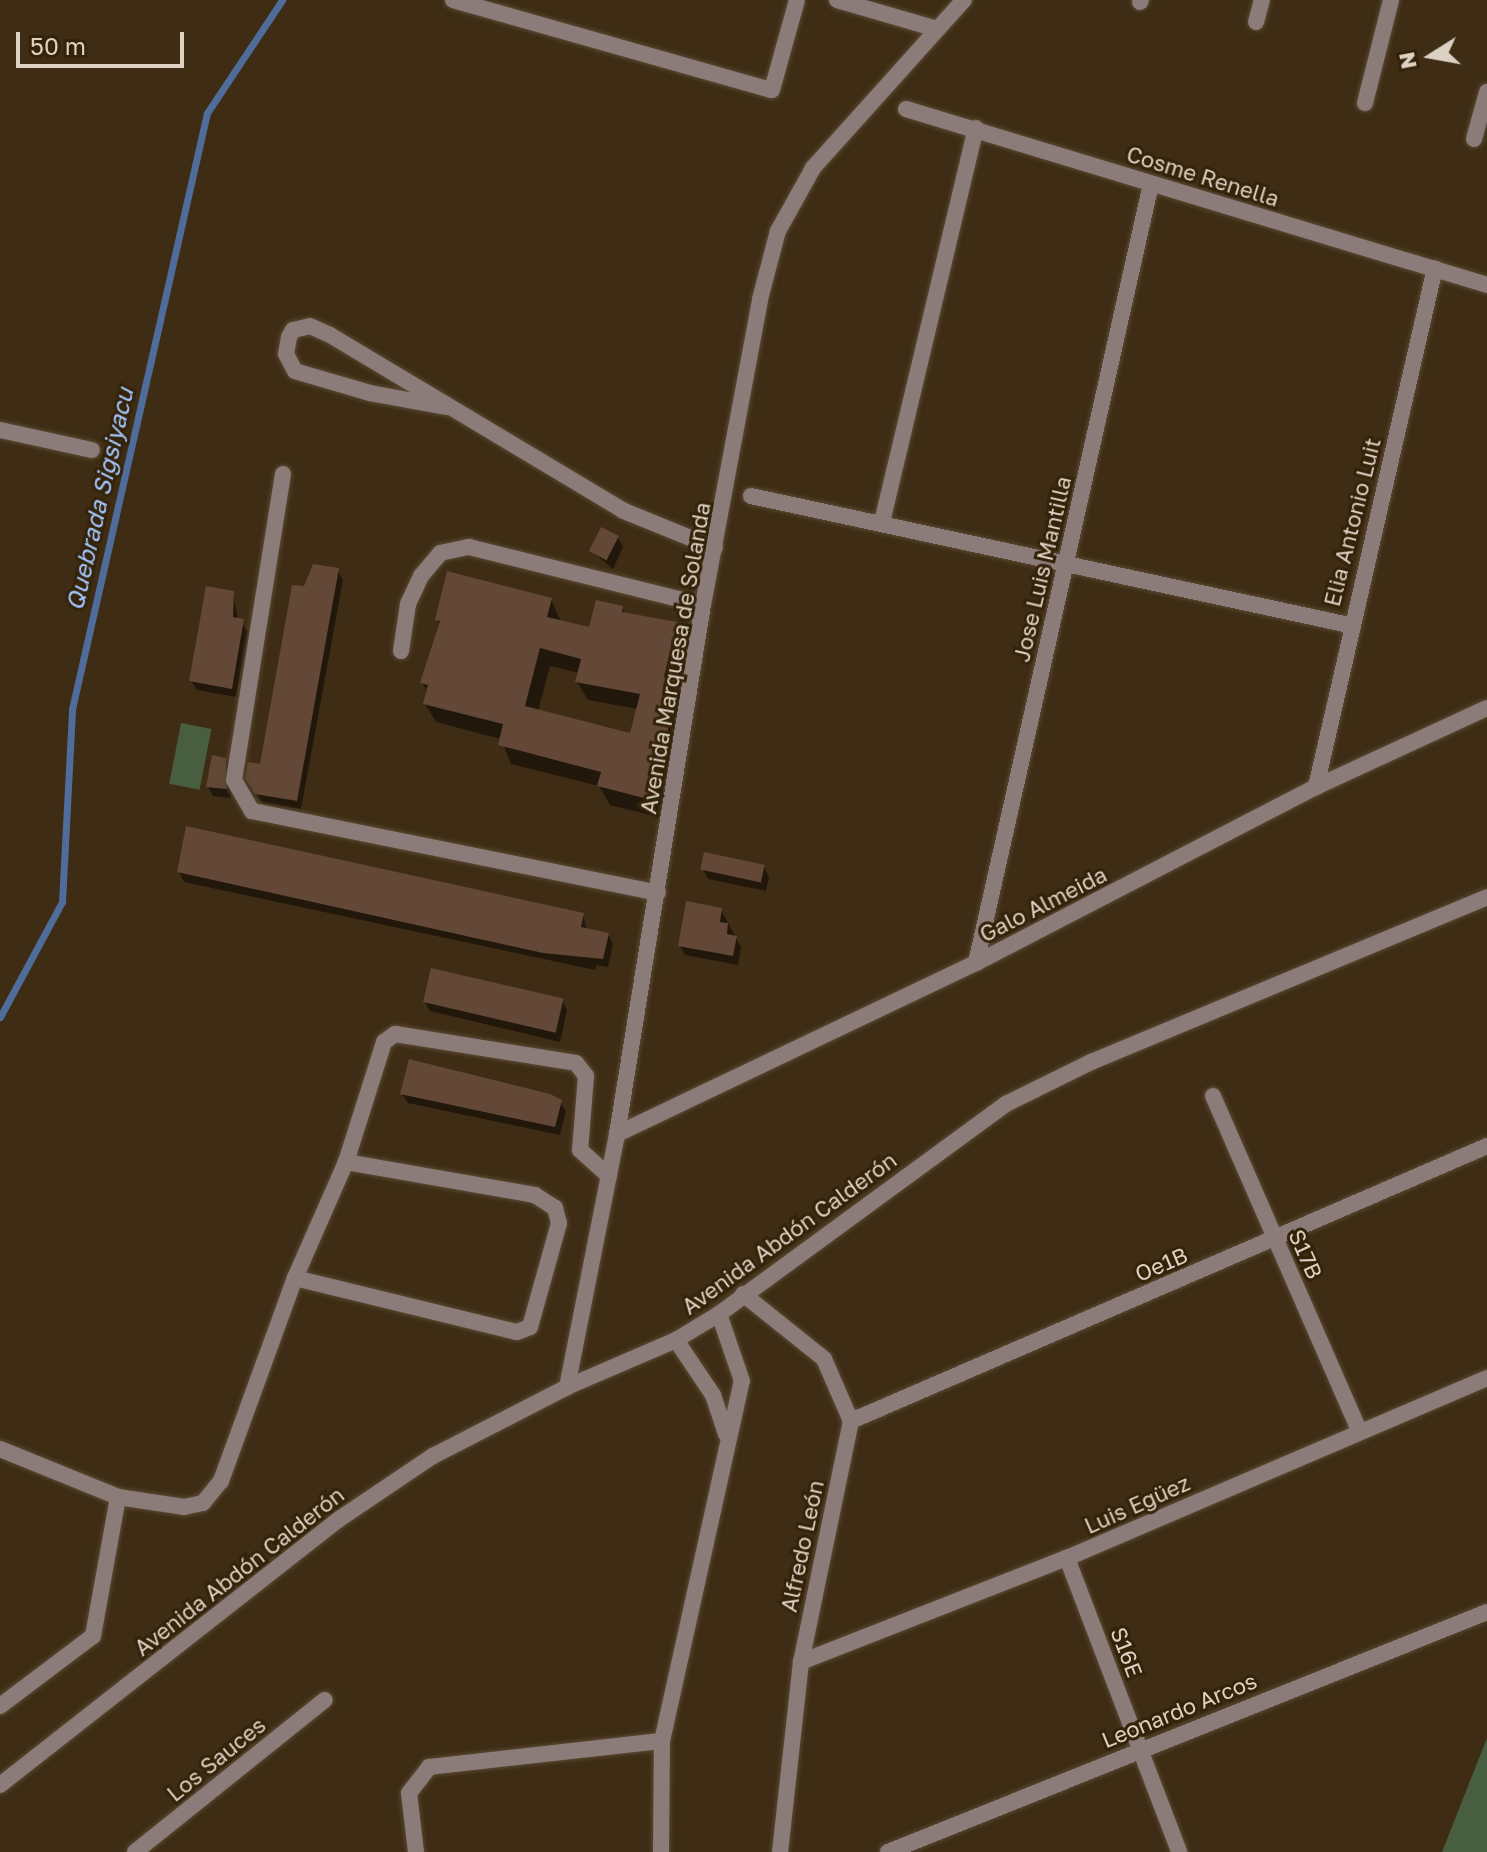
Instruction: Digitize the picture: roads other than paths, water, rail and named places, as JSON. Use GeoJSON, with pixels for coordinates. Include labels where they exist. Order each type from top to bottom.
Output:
{"type":"FeatureCollection","features":[{"type":"Feature","properties":{"kind":"street"},"geometry":{"type":"LineString","coordinates":[[453,0],[772,90],[797,0]]}},
{"type":"Feature","properties":{"kind":"street"},"geometry":{"type":"LineString","coordinates":[[837,0],[937,29]]}},
{"type":"Feature","properties":{"kind":"street","name":"Avenida Marquesa de Solanda"},"geometry":{"type":"LineString","coordinates":[[567,1387],[617,1134],[703,605],[760,299],[778,231],[813,168],[964,0]]}},
{"type":"Feature","properties":{"kind":"street"},"geometry":{"type":"LineString","coordinates":[[1256,22],[1262,0]]}},
{"type":"Feature","properties":{"kind":"street"},"geometry":{"type":"LineString","coordinates":[[1365,103],[1391,0]]}},
{"type":"Feature","properties":{"kind":"street"},"geometry":{"type":"LineString","coordinates":[[1474,139],[1487,92]]}},
{"type":"Feature","properties":{"kind":"street","name":"Cosme Renella"},"geometry":{"type":"LineString","coordinates":[[906,109],[1487,285]]}},
{"type":"Feature","properties":{"kind":"street"},"geometry":{"type":"LineString","coordinates":[[882,522],[976,128]]}},
{"type":"Feature","properties":{"kind":"street","name":"Jose Luis Mantilla"},"geometry":{"type":"LineString","coordinates":[[976,963],[1151,184]]}},
{"type":"Feature","properties":{"kind":"street","name":"Elia Antonio Luit"},"geometry":{"type":"LineString","coordinates":[[1316,787],[1349,625],[1435,268]]}},
{"type":"Feature","properties":{"kind":"street"},"geometry":{"type":"LineString","coordinates":[[446,407],[370,393],[295,371],[286,354],[289,337],[293,330],[310,326],[330,335],[624,511],[715,548]]}},
{"type":"Feature","properties":{"kind":"street"},"geometry":{"type":"LineString","coordinates":[[0,430],[92,450]]}},
{"type":"Feature","properties":{"kind":"street"},"geometry":{"type":"LineString","coordinates":[[283,474],[234,780],[252,811],[658,893]]}},
{"type":"Feature","properties":{"kind":"street"},"geometry":{"type":"LineString","coordinates":[[751,496],[1349,625]]}},
{"type":"Feature","properties":{"kind":"street"},"geometry":{"type":"LineString","coordinates":[[401,651],[408,604],[421,576],[440,553],[469,547],[703,605]]}},
{"type":"Feature","properties":{"kind":"street","name":"Galo Almeida"},"geometry":{"type":"LineString","coordinates":[[617,1134],[976,963],[1316,787],[1487,708]]}},
{"type":"Feature","properties":{"kind":"street","name":"Avenida Abdón Calderón"},"geometry":{"type":"LineString","coordinates":[[0,1785],[338,1520],[433,1456],[567,1387],[676,1340],[719,1314],[1006,1104],[1091,1062],[1487,897]]}},
{"type":"Feature","properties":{"kind":"street"},"geometry":{"type":"LineString","coordinates":[[0,1449],[118,1497],[184,1507],[203,1503],[221,1481],[295,1278],[346,1162],[384,1042],[406,1032],[583,1067],[580,1150],[609,1176]]}},
{"type":"Feature","properties":{"kind":"street","name":"S17B"},"geometry":{"type":"LineString","coordinates":[[1213,1096],[1359,1430]]}},
{"type":"Feature","properties":{"kind":"street","name":"Oe1B"},"geometry":{"type":"LineString","coordinates":[[851,1421],[1487,1146]]}},
{"type":"Feature","properties":{"kind":"street"},"geometry":{"type":"LineString","coordinates":[[295,1278],[517,1332],[530,1327],[559,1223],[555,1208],[535,1195],[346,1162]]}},
{"type":"Feature","properties":{"kind":"street"},"geometry":{"type":"LineString","coordinates":[[743,1294],[824,1359],[851,1421]]}},
{"type":"Feature","properties":{"kind":"street"},"geometry":{"type":"LineString","coordinates":[[661,1852],[662,1741],[741,1368],[719,1314]]}},
{"type":"Feature","properties":{"kind":"street"},"geometry":{"type":"LineString","coordinates":[[676,1340],[713,1395],[726,1436]]}},
{"type":"Feature","properties":{"kind":"street","name":"Luis Egüez"},"geometry":{"type":"LineString","coordinates":[[801,1662],[1067,1558],[1359,1430],[1487,1378]]}},
{"type":"Feature","properties":{"kind":"street","name":"Alfredo León"},"geometry":{"type":"LineString","coordinates":[[780,1852],[801,1662],[851,1421]]}},
{"type":"Feature","properties":{"kind":"street"},"geometry":{"type":"LineString","coordinates":[[0,1706],[93,1636],[118,1497]]}},
{"type":"Feature","properties":{"kind":"street","name":"S16E"},"geometry":{"type":"LineString","coordinates":[[1067,1558],[1179,1852]]}},
{"type":"Feature","properties":{"kind":"street","name":"Leonardo Arcos"},"geometry":{"type":"LineString","coordinates":[[888,1852],[1487,1612]]}},
{"type":"Feature","properties":{"kind":"street","name":"Los Sauces"},"geometry":{"type":"LineString","coordinates":[[135,1852],[325,1700]]}},
{"type":"Feature","properties":{"kind":"street"},"geometry":{"type":"LineString","coordinates":[[416,1852],[409,1793],[429,1767],[662,1741]]}},
{"type":"Feature","properties":{"kind":"waterway","name":"Quebrada Sigsiyacu"},"geometry":{"type":"LineString","coordinates":[[0,1017],[62,902],[72,709],[207,113],[282,0]]}}]}
